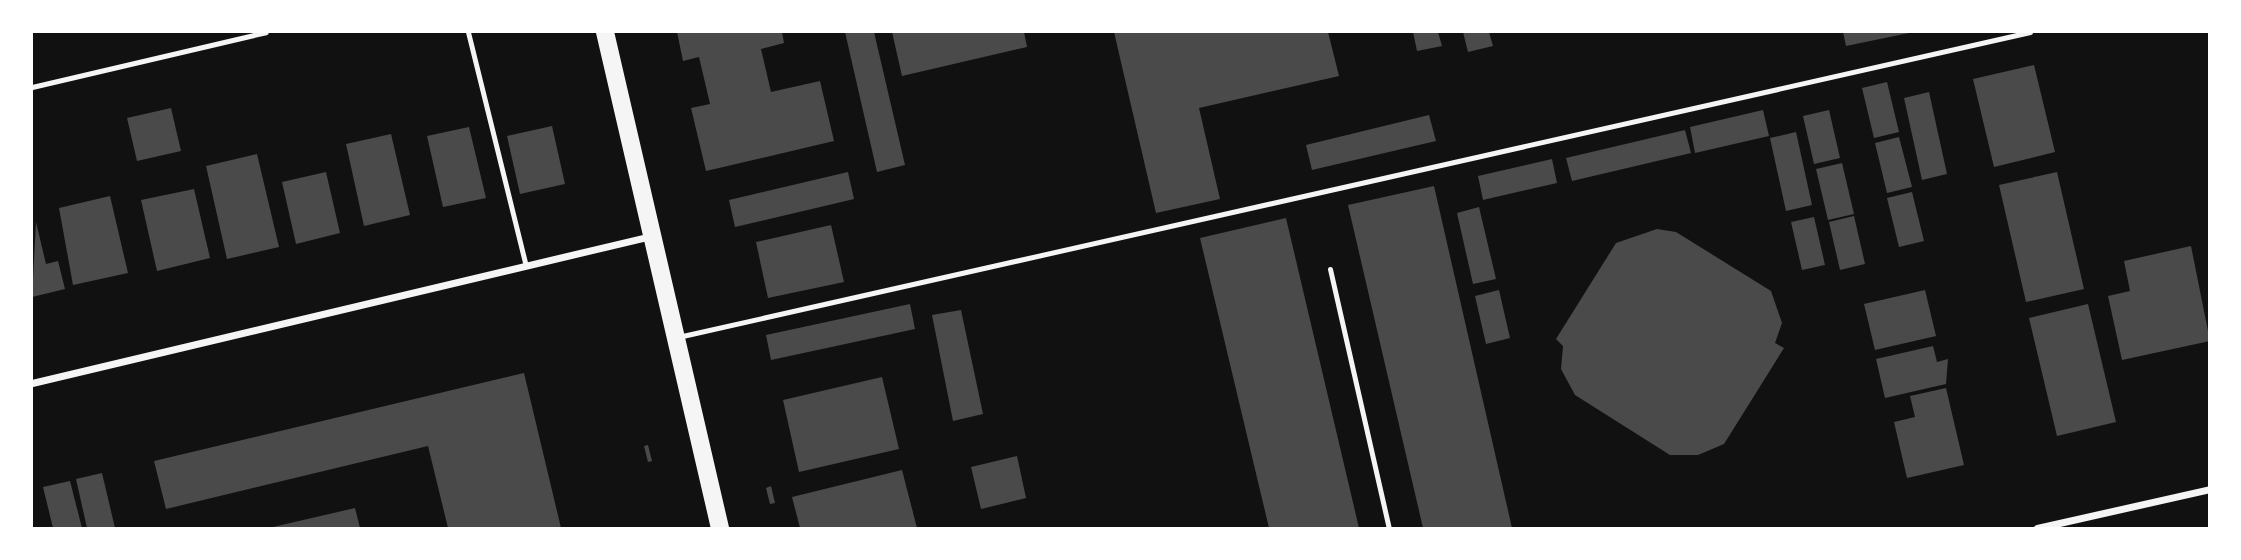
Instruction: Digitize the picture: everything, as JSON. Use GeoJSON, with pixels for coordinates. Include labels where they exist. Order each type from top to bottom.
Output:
{"type":"FeatureCollection","features":[{"type":"Feature","properties":{"kind":"main road"},"geometry":{"type":"LineString","coordinates":[[605,32],[655,235],[720,528]]}},
{"type":"Feature","properties":{"kind":"street"},"geometry":{"type":"LineString","coordinates":[[32,383],[655,235]]}},
{"type":"Feature","properties":{"kind":"street"},"geometry":{"type":"LineString","coordinates":[[2037,528],[2210,489]]}},
{"type":"Feature","properties":{"kind":"lane"},"geometry":{"type":"LineString","coordinates":[[32,87],[265,32]]}},
{"type":"Feature","properties":{"kind":"lane"},"geometry":{"type":"LineString","coordinates":[[468,32],[526,266]]}},
{"type":"Feature","properties":{"kind":"lane"},"geometry":{"type":"LineString","coordinates":[[678,338],[2030,32]]}},
{"type":"Feature","properties":{"kind":"lane"},"geometry":{"type":"LineString","coordinates":[[1330,269],[1389,528]]}},
{"type":"Feature","properties":{"kind":"building"},"geometry":{"type":"Polygon","coordinates":[[[677,32],[782,32],[784,43],[761,49],[771,92],[820,81],[834,141],[706,171],[691,108],[710,104],[699,57],[683,61],[677,32]]]}},
{"type":"Feature","properties":{"kind":"building"},"geometry":{"type":"Polygon","coordinates":[[[845,32],[874,32],[905,165],[877,172],[845,32]]]}},
{"type":"Feature","properties":{"kind":"building"},"geometry":{"type":"Polygon","coordinates":[[[892,32],[1024,32],[1027,47],[902,76],[892,32]]]}},
{"type":"Feature","properties":{"kind":"building"},"geometry":{"type":"Polygon","coordinates":[[[1114,32],[1328,32],[1339,76],[1199,108],[1220,199],[1156,213],[1114,32]]]}},
{"type":"Feature","properties":{"kind":"building"},"geometry":{"type":"Polygon","coordinates":[[[1413,32],[1438,32],[1442,46],[1417,51],[1413,32]]]}},
{"type":"Feature","properties":{"kind":"building"},"geometry":{"type":"Polygon","coordinates":[[[1463,32],[1489,32],[1493,46],[1468,52],[1463,32]]]}},
{"type":"Feature","properties":{"kind":"building"},"geometry":{"type":"Polygon","coordinates":[[[1843,32],[1909,32],[1909,33],[1846,46],[1843,32]]]}},
{"type":"Feature","properties":{"kind":"building"},"geometry":{"type":"Polygon","coordinates":[[[2034,65],[2055,152],[1994,167],[1973,79],[2034,65]]]}},
{"type":"Feature","properties":{"kind":"building"},"geometry":{"type":"Polygon","coordinates":[[[1887,82],[1899,132],[1874,138],[1862,88],[1887,82]]]}},
{"type":"Feature","properties":{"kind":"building"},"geometry":{"type":"Polygon","coordinates":[[[1929,92],[1947,174],[1922,180],[1904,98],[1929,92]]]}},
{"type":"Feature","properties":{"kind":"building"},"geometry":{"type":"Polygon","coordinates":[[[171,108],[181,151],[137,161],[127,118],[171,108]]]}},
{"type":"Feature","properties":{"kind":"building"},"geometry":{"type":"Polygon","coordinates":[[[1763,110],[1769,136],[1695,153],[1690,127],[1763,110]]]}},
{"type":"Feature","properties":{"kind":"building"},"geometry":{"type":"Polygon","coordinates":[[[1829,110],[1840,158],[1814,164],[1803,116],[1829,110]]]}},
{"type":"Feature","properties":{"kind":"building"},"geometry":{"type":"Polygon","coordinates":[[[1429,115],[1436,141],[1312,170],[1306,145],[1429,115]]]}},
{"type":"Feature","properties":{"kind":"building"},"geometry":{"type":"Polygon","coordinates":[[[552,126],[565,184],[520,194],[507,136],[552,126]]]}},
{"type":"Feature","properties":{"kind":"building"},"geometry":{"type":"Polygon","coordinates":[[[469,127],[486,198],[443,207],[427,136],[469,127]]]}},
{"type":"Feature","properties":{"kind":"building"},"geometry":{"type":"Polygon","coordinates":[[[1685,130],[1691,153],[1572,181],[1566,158],[1685,130]]]}},
{"type":"Feature","properties":{"kind":"building"},"geometry":{"type":"Polygon","coordinates":[[[1796,132],[1812,205],[1786,211],[1770,138],[1796,132]]]}},
{"type":"Feature","properties":{"kind":"building"},"geometry":{"type":"Polygon","coordinates":[[[391,134],[410,215],[364,226],[346,144],[391,134]]]}},
{"type":"Feature","properties":{"kind":"building"},"geometry":{"type":"Polygon","coordinates":[[[1899,137],[1912,187],[1887,193],[1875,143],[1899,137]]]}},
{"type":"Feature","properties":{"kind":"building"},"geometry":{"type":"Polygon","coordinates":[[[257,154],[279,247],[227,259],[206,166],[257,154]]]}},
{"type":"Feature","properties":{"kind":"building"},"geometry":{"type":"Polygon","coordinates":[[[1552,159],[1557,183],[1483,200],[1478,176],[1552,159]]]}},
{"type":"Feature","properties":{"kind":"building"},"geometry":{"type":"Polygon","coordinates":[[[1842,163],[1854,214],[1828,220],[1816,169],[1842,163]]]}},
{"type":"Feature","properties":{"kind":"building"},"geometry":{"type":"Polygon","coordinates":[[[326,172],[340,233],[296,244],[282,182],[326,172]]]}},
{"type":"Feature","properties":{"kind":"building"},"geometry":{"type":"Polygon","coordinates":[[[848,172],[854,199],[735,227],[729,200],[848,172]]]}},
{"type":"Feature","properties":{"kind":"building"},"geometry":{"type":"Polygon","coordinates":[[[2057,172],[2084,289],[2026,302],[1999,185],[2057,172]]]}},
{"type":"Feature","properties":{"kind":"building"},"geometry":{"type":"Polygon","coordinates":[[[1434,186],[1512,528],[1423,528],[1348,205],[1434,186]]]}},
{"type":"Feature","properties":{"kind":"building"},"geometry":{"type":"Polygon","coordinates":[[[194,189],[210,258],[157,271],[141,200],[194,189]]]}},
{"type":"Feature","properties":{"kind":"building"},"geometry":{"type":"Polygon","coordinates":[[[1912,192],[1924,241],[1899,247],[1887,198],[1912,192]]]}},
{"type":"Feature","properties":{"kind":"building"},"geometry":{"type":"Polygon","coordinates":[[[110,196],[128,273],[73,285],[59,208],[110,196]]]}},
{"type":"Feature","properties":{"kind":"building"},"geometry":{"type":"Polygon","coordinates":[[[1479,207],[1496,279],[1473,284],[1457,213],[1479,207]]]}},
{"type":"Feature","properties":{"kind":"building"},"geometry":{"type":"Polygon","coordinates":[[[1854,216],[1865,264],[1840,270],[1829,222],[1854,216]]]}},
{"type":"Feature","properties":{"kind":"building"},"geometry":{"type":"Polygon","coordinates":[[[1814,217],[1825,265],[1802,270],[1791,222],[1814,217]]]}},
{"type":"Feature","properties":{"kind":"building"},"geometry":{"type":"Polygon","coordinates":[[[1286,218],[1359,528],[1269,528],[1200,238],[1286,218]]]}},
{"type":"Feature","properties":{"kind":"building"},"geometry":{"type":"Polygon","coordinates":[[[36,222],[46,264],[58,261],[65,289],[32,297],[36,222]]]}},
{"type":"Feature","properties":{"kind":"building"},"geometry":{"type":"Polygon","coordinates":[[[831,225],[844,282],[768,298],[756,242],[831,225]]]}},
{"type":"Feature","properties":{"kind":"building"},"geometry":{"type":"Polygon","coordinates":[[[1657,229],[1676,232],[1771,291],[1782,323],[1775,343],[1784,348],[1724,444],[1698,455],[1670,455],[1575,395],[1561,369],[1563,346],[1556,339],[1616,243],[1657,229]]]}},
{"type":"Feature","properties":{"kind":"building"},"geometry":{"type":"Polygon","coordinates":[[[2191,246],[2210,341],[2122,360],[2108,296],[2130,291],[2124,261],[2191,246]]]}},
{"type":"Feature","properties":{"kind":"building"},"geometry":{"type":"Polygon","coordinates":[[[1499,290],[1510,338],[1486,344],[1475,296],[1499,290]]]}},
{"type":"Feature","properties":{"kind":"building"},"geometry":{"type":"Polygon","coordinates":[[[1925,290],[1936,336],[1875,350],[1864,304],[1925,290]]]}},
{"type":"Feature","properties":{"kind":"building"},"geometry":{"type":"Polygon","coordinates":[[[910,304],[915,329],[771,360],[766,335],[910,304]]]}},
{"type":"Feature","properties":{"kind":"building"},"geometry":{"type":"Polygon","coordinates":[[[2088,304],[2116,422],[2057,436],[2029,318],[2088,304]]]}},
{"type":"Feature","properties":{"kind":"building"},"geometry":{"type":"Polygon","coordinates":[[[961,310],[983,414],[953,421],[932,315],[961,310]]]}},
{"type":"Feature","properties":{"kind":"building"},"geometry":{"type":"Polygon","coordinates":[[[1933,346],[1937,362],[1948,359],[1946,384],[1885,398],[1876,359],[1933,346]]]}},
{"type":"Feature","properties":{"kind":"building"},"geometry":{"type":"Polygon","coordinates":[[[524,373],[561,528],[448,528],[428,446],[166,509],[154,461],[524,373]]]}},
{"type":"Feature","properties":{"kind":"building"},"geometry":{"type":"Polygon","coordinates":[[[882,377],[899,449],[799,472],[783,400],[882,377]]]}},
{"type":"Feature","properties":{"kind":"building"},"geometry":{"type":"Polygon","coordinates":[[[1946,388],[1964,465],[1907,478],[1894,422],[1915,417],[1910,396],[1946,388]]]}},
{"type":"Feature","properties":{"kind":"building"},"geometry":{"type":"Polygon","coordinates":[[[648,445],[652,461],[648,462],[644,446],[648,445]]]}},
{"type":"Feature","properties":{"kind":"building"},"geometry":{"type":"Polygon","coordinates":[[[1017,456],[1026,498],[981,509],[971,467],[1017,456]]]}},
{"type":"Feature","properties":{"kind":"building"},"geometry":{"type":"Polygon","coordinates":[[[902,470],[917,528],[800,528],[792,497],[902,470]]]}},
{"type":"Feature","properties":{"kind":"building"},"geometry":{"type":"Polygon","coordinates":[[[102,473],[115,528],[87,528],[76,479],[102,473]]]}},
{"type":"Feature","properties":{"kind":"building"},"geometry":{"type":"Polygon","coordinates":[[[70,481],[82,528],[53,528],[43,487],[70,481]]]}},
{"type":"Feature","properties":{"kind":"building"},"geometry":{"type":"Polygon","coordinates":[[[771,486],[775,503],[770,504],[766,488],[771,486]]]}},
{"type":"Feature","properties":{"kind":"building"},"geometry":{"type":"Polygon","coordinates":[[[355,508],[360,528],[273,528],[273,527],[355,508]]]}}]}
